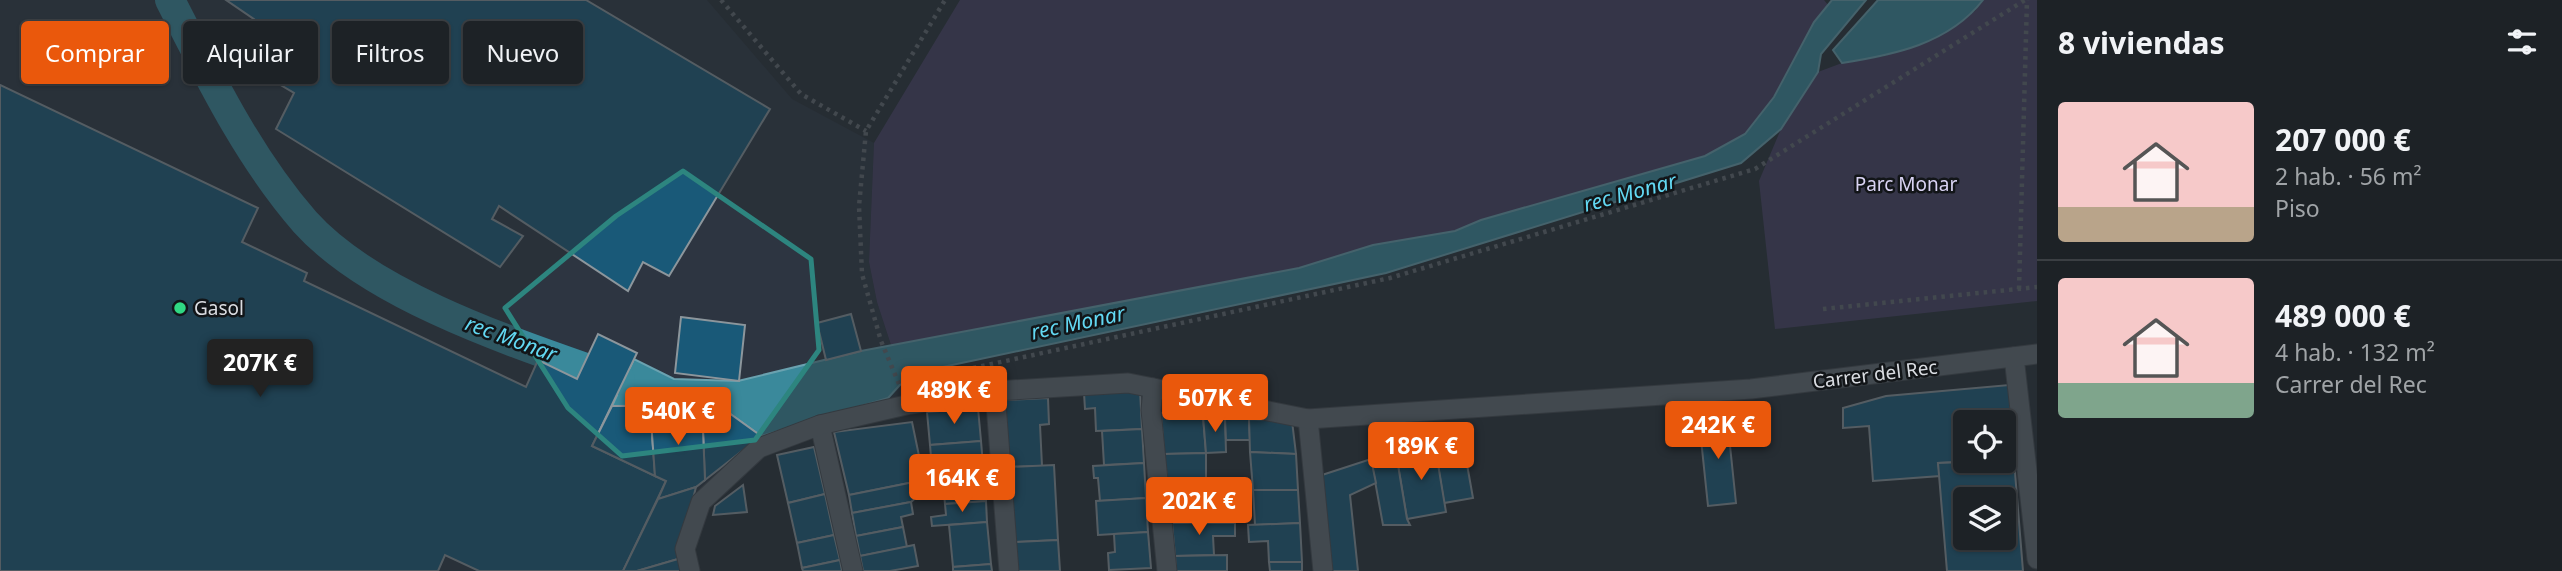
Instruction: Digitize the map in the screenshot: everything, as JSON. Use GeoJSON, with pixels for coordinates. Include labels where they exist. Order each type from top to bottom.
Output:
{"type":"FeatureCollection","features":[{"type":"Feature","properties":{"kind":"street","name":"Carrer del Rec"},"geometry":{"type":"LineString","coordinates":[[690,571],[685,550],[701,502],[759,448],[820,425],[906,405],[995,391],[1128,383],[1308,419],[1751,389],[2037,354]]}},
{"type":"Feature","properties":{"kind":"street"},"geometry":{"type":"LineString","coordinates":[[2014,357],[2037,559]]}},
{"type":"Feature","properties":{"kind":"street"},"geometry":{"type":"LineString","coordinates":[[1153,388],[1151,410],[1167,571]]}},
{"type":"Feature","properties":{"kind":"street"},"geometry":{"type":"LineString","coordinates":[[995,391],[1009,571]]}},
{"type":"Feature","properties":{"kind":"street"},"geometry":{"type":"LineString","coordinates":[[1308,419],[1324,571]]}},
{"type":"Feature","properties":{"kind":"street"},"geometry":{"type":"LineString","coordinates":[[820,425],[853,571]]}},
{"type":"Feature","properties":{"kind":"path"},"geometry":{"type":"LineString","coordinates":[[721,0],[801,94],[866,131]]}},
{"type":"Feature","properties":{"kind":"path"},"geometry":{"type":"LineString","coordinates":[[912,381],[899,384],[881,341],[862,274],[859,206],[866,131],[945,0]]}},
{"type":"Feature","properties":{"kind":"path"},"geometry":{"type":"LineString","coordinates":[[2019,289],[2026,0]]}},
{"type":"Feature","properties":{"kind":"path"},"geometry":{"type":"LineString","coordinates":[[967,369],[1390,278],[1755,169],[2026,0]]}},
{"type":"Feature","properties":{"kind":"path"},"geometry":{"type":"LineString","coordinates":[[1823,309],[2037,287]]}},
{"type":"Feature","properties":{"kind":"highlighted area"},"geometry":{"type":"Polygon","coordinates":[[[683,171],[811,259],[819,350],[755,440],[622,456],[568,408],[505,308],[616,216],[683,171]]]}},
{"type":"Feature","properties":{"kind":"shaded area"},"geometry":{"type":"Polygon","coordinates":[[[0,0],[707,0],[792,99],[874,143],[869,262],[877,302],[910,403],[780,443],[706,495],[634,571],[0,571],[0,0]]]}},
{"type":"Feature","properties":{"kind":"green space"},"geometry":{"type":"Polygon","coordinates":[[[960,0],[1824,0],[1828,5],[1814,22],[1774,97],[1745,134],[1705,156],[1481,220],[1455,231],[1373,245],[1299,268],[891,345],[877,302],[869,262],[874,143],[960,0]]]}},
{"type":"Feature","properties":{"kind":"green space","name":"Parc Monar"},"geometry":{"type":"Polygon","coordinates":[[[1983,0],[2037,0],[2037,301],[1775,329],[1759,181],[1781,129],[1818,72],[1842,63],[1885,56],[1975,11],[1983,0]]]}},
{"type":"Feature","properties":{"kind":"water"},"geometry":{"type":"Polygon","coordinates":[[[1832,0],[1866,0],[1821,54],[1818,72],[1781,129],[1741,163],[1386,273],[910,374],[888,398],[761,436],[718,405],[612,406],[634,359],[674,379],[738,381],[861,351],[1299,268],[1373,245],[1455,231],[1481,220],[1705,156],[1745,134],[1774,97],[1814,22],[1832,0]]]}},
{"type":"Feature","properties":{"kind":"water"},"geometry":{"type":"Polygon","coordinates":[[[1878,0],[1983,0],[1969,15],[1937,37],[1900,51],[1842,63],[1833,50],[1878,0]]]}},
{"type":"Feature","properties":{"kind":"building"},"geometry":{"type":"Polygon","coordinates":[[[226,0],[586,0],[770,109],[669,276],[643,262],[628,291],[499,206],[492,219],[523,236],[500,267],[276,129],[294,93],[279,84],[318,84],[318,21],[257,21],[226,0]]]}},
{"type":"Feature","properties":{"kind":"building","name":"Gasol"},"geometry":{"type":"Polygon","coordinates":[[[0,85],[258,208],[242,242],[307,273],[304,281],[526,387],[538,360],[577,379],[598,334],[637,353],[592,446],[666,481],[623,571],[479,571],[445,555],[438,571],[0,571],[0,85]]]}},
{"type":"Feature","properties":{"kind":"building"},"geometry":{"type":"Polygon","coordinates":[[[851,314],[861,351],[826,360],[817,323],[851,314]]]}},
{"type":"Feature","properties":{"kind":"building"},"geometry":{"type":"Polygon","coordinates":[[[681,317],[745,325],[739,381],[675,373],[681,317]]]}},
{"type":"Feature","properties":{"kind":"building"},"geometry":{"type":"Polygon","coordinates":[[[2009,385],[2011,410],[1953,410],[1953,462],[1938,463],[1940,476],[1873,481],[1869,426],[1843,428],[1843,408],[1886,396],[2009,385]]]}},
{"type":"Feature","properties":{"kind":"building"},"geometry":{"type":"Polygon","coordinates":[[[1140,390],[1142,429],[1096,431],[1095,408],[1085,409],[1084,393],[1140,390]]]}},
{"type":"Feature","properties":{"kind":"building"},"geometry":{"type":"Polygon","coordinates":[[[1048,398],[1049,424],[1040,425],[1042,466],[1009,467],[1005,400],[1048,398]]]}},
{"type":"Feature","properties":{"kind":"building"},"geometry":{"type":"Polygon","coordinates":[[[718,405],[761,436],[705,480],[702,406],[718,405]]]}},
{"type":"Feature","properties":{"kind":"building"},"geometry":{"type":"Polygon","coordinates":[[[612,406],[650,406],[655,476],[592,446],[612,406]]]}},
{"type":"Feature","properties":{"kind":"building"},"geometry":{"type":"Polygon","coordinates":[[[650,406],[702,406],[705,480],[696,487],[658,499],[666,481],[655,476],[650,406]]]}},
{"type":"Feature","properties":{"kind":"building"},"geometry":{"type":"Polygon","coordinates":[[[978,408],[981,441],[930,445],[927,412],[978,408]]]}},
{"type":"Feature","properties":{"kind":"building"},"geometry":{"type":"Polygon","coordinates":[[[1161,413],[1203,416],[1206,453],[1164,454],[1161,413]]]}},
{"type":"Feature","properties":{"kind":"building"},"geometry":{"type":"Polygon","coordinates":[[[1203,416],[1225,418],[1226,452],[1206,453],[1203,416]]]}},
{"type":"Feature","properties":{"kind":"building"},"geometry":{"type":"Polygon","coordinates":[[[1727,417],[1736,503],[1708,506],[1699,420],[1727,417]]]}},
{"type":"Feature","properties":{"kind":"building"},"geometry":{"type":"Polygon","coordinates":[[[1225,418],[1249,419],[1250,440],[1226,440],[1225,418]]]}},
{"type":"Feature","properties":{"kind":"building"},"geometry":{"type":"Polygon","coordinates":[[[1249,419],[1292,421],[1296,454],[1250,452],[1249,419]]]}},
{"type":"Feature","properties":{"kind":"building"},"geometry":{"type":"Polygon","coordinates":[[[912,422],[924,480],[849,495],[834,432],[912,422]]]}},
{"type":"Feature","properties":{"kind":"building"},"geometry":{"type":"Polygon","coordinates":[[[1142,429],[1144,463],[1104,465],[1102,431],[1142,429]]]}},
{"type":"Feature","properties":{"kind":"building"},"geometry":{"type":"Polygon","coordinates":[[[981,441],[983,465],[932,469],[930,445],[981,441]]]}},
{"type":"Feature","properties":{"kind":"building"},"geometry":{"type":"Polygon","coordinates":[[[1463,442],[1473,498],[1444,503],[1435,446],[1463,442]]]}},
{"type":"Feature","properties":{"kind":"building"},"geometry":{"type":"Polygon","coordinates":[[[1435,446],[1446,512],[1407,519],[1396,453],[1435,446]]]}},
{"type":"Feature","properties":{"kind":"building"},"geometry":{"type":"Polygon","coordinates":[[[814,447],[825,494],[788,503],[777,455],[814,447]]]}},
{"type":"Feature","properties":{"kind":"building"},"geometry":{"type":"Polygon","coordinates":[[[1250,452],[1296,454],[1298,490],[1253,490],[1250,452]]]}},
{"type":"Feature","properties":{"kind":"building"},"geometry":{"type":"Polygon","coordinates":[[[1206,453],[1206,485],[1168,486],[1164,454],[1206,453]]]}},
{"type":"Feature","properties":{"kind":"building"},"geometry":{"type":"Polygon","coordinates":[[[1396,453],[1410,525],[1383,525],[1371,459],[1396,453]]]}},
{"type":"Feature","properties":{"kind":"building"},"geometry":{"type":"Polygon","coordinates":[[[1371,459],[1376,483],[1350,495],[1358,571],[1332,571],[1322,475],[1371,459]]]}},
{"type":"Feature","properties":{"kind":"building"},"geometry":{"type":"Polygon","coordinates":[[[1953,462],[1953,473],[2015,473],[2023,571],[1947,571],[1938,463],[1953,462]]]}},
{"type":"Feature","properties":{"kind":"building"},"geometry":{"type":"Polygon","coordinates":[[[1144,463],[1146,498],[1100,501],[1098,478],[1094,478],[1093,466],[1144,463]]]}},
{"type":"Feature","properties":{"kind":"building"},"geometry":{"type":"Polygon","coordinates":[[[983,465],[986,501],[945,504],[944,494],[934,495],[932,469],[983,465]]]}},
{"type":"Feature","properties":{"kind":"building"},"geometry":{"type":"Polygon","coordinates":[[[1054,465],[1058,540],[1014,542],[1009,467],[1054,465]]]}},
{"type":"Feature","properties":{"kind":"building"},"geometry":{"type":"Polygon","coordinates":[[[924,480],[926,489],[911,502],[852,513],[849,495],[924,480]]]}},
{"type":"Feature","properties":{"kind":"building"},"geometry":{"type":"Polygon","coordinates":[[[743,485],[747,512],[713,515],[715,506],[743,485]]]}},
{"type":"Feature","properties":{"kind":"building"},"geometry":{"type":"Polygon","coordinates":[[[1168,486],[1232,487],[1232,508],[1209,508],[1209,524],[1172,523],[1168,486]]]}},
{"type":"Feature","properties":{"kind":"building"},"geometry":{"type":"Polygon","coordinates":[[[696,487],[678,559],[637,571],[623,571],[658,499],[696,487]]]}},
{"type":"Feature","properties":{"kind":"building"},"geometry":{"type":"Polygon","coordinates":[[[1253,490],[1298,490],[1300,523],[1255,525],[1253,490]]]}},
{"type":"Feature","properties":{"kind":"building"},"geometry":{"type":"Polygon","coordinates":[[[825,494],[834,535],[797,543],[788,503],[825,494]]]}},
{"type":"Feature","properties":{"kind":"building"},"geometry":{"type":"Polygon","coordinates":[[[1146,498],[1148,532],[1098,535],[1096,501],[1146,498]]]}},
{"type":"Feature","properties":{"kind":"building"},"geometry":{"type":"Polygon","coordinates":[[[986,501],[987,522],[932,526],[931,517],[946,515],[945,504],[986,501]]]}},
{"type":"Feature","properties":{"kind":"building"},"geometry":{"type":"Polygon","coordinates":[[[911,502],[913,514],[901,517],[903,527],[856,536],[852,513],[911,502]]]}},
{"type":"Feature","properties":{"kind":"building"},"geometry":{"type":"Polygon","coordinates":[[[987,522],[991,564],[953,567],[949,525],[987,522]]]}},
{"type":"Feature","properties":{"kind":"building"},"geometry":{"type":"Polygon","coordinates":[[[1172,523],[1235,523],[1235,536],[1213,536],[1214,555],[1175,556],[1172,523]]]}},
{"type":"Feature","properties":{"kind":"building"},"geometry":{"type":"Polygon","coordinates":[[[1300,523],[1302,562],[1269,562],[1268,541],[1249,542],[1248,525],[1300,523]]]}},
{"type":"Feature","properties":{"kind":"building"},"geometry":{"type":"Polygon","coordinates":[[[903,527],[907,547],[860,556],[856,536],[903,527]]]}},
{"type":"Feature","properties":{"kind":"building"},"geometry":{"type":"Polygon","coordinates":[[[1148,532],[1151,568],[1109,570],[1108,553],[1115,552],[1114,534],[1148,532]]]}},
{"type":"Feature","properties":{"kind":"building"},"geometry":{"type":"Polygon","coordinates":[[[834,535],[840,560],[802,568],[797,543],[834,535]]]}},
{"type":"Feature","properties":{"kind":"building"},"geometry":{"type":"Polygon","coordinates":[[[1058,540],[1060,571],[1015,571],[1014,542],[1058,540]]]}},
{"type":"Feature","properties":{"kind":"building"},"geometry":{"type":"Polygon","coordinates":[[[914,545],[918,566],[890,571],[863,571],[860,556],[914,545]]]}},
{"type":"Feature","properties":{"kind":"building"},"geometry":{"type":"Polygon","coordinates":[[[1227,555],[1227,571],[1176,571],[1175,556],[1227,555]]]}},
{"type":"Feature","properties":{"kind":"building"},"geometry":{"type":"Polygon","coordinates":[[[678,559],[682,571],[637,571],[678,559]]]}},
{"type":"Feature","properties":{"kind":"building"},"geometry":{"type":"Polygon","coordinates":[[[840,560],[842,571],[803,571],[802,568],[840,560]]]}},
{"type":"Feature","properties":{"kind":"building"},"geometry":{"type":"Polygon","coordinates":[[[1269,562],[1302,562],[1302,571],[1270,571],[1269,562]]]}},
{"type":"Feature","properties":{"kind":"building"},"geometry":{"type":"Polygon","coordinates":[[[991,564],[992,571],[953,571],[953,567],[991,564]]]}},
{"type":"Feature","properties":{"kind":"waterway","name":"rec Monar"},"geometry":{"type":"LineString","coordinates":[[170,0],[231,115],[265,171],[305,222],[334,250],[410,297],[452,317],[620,380]]}},
{"type":"Feature","properties":{"kind":"place","name":"Gasol"},"geometry":{"type":"Point","coordinates":[180,308]}}]}
